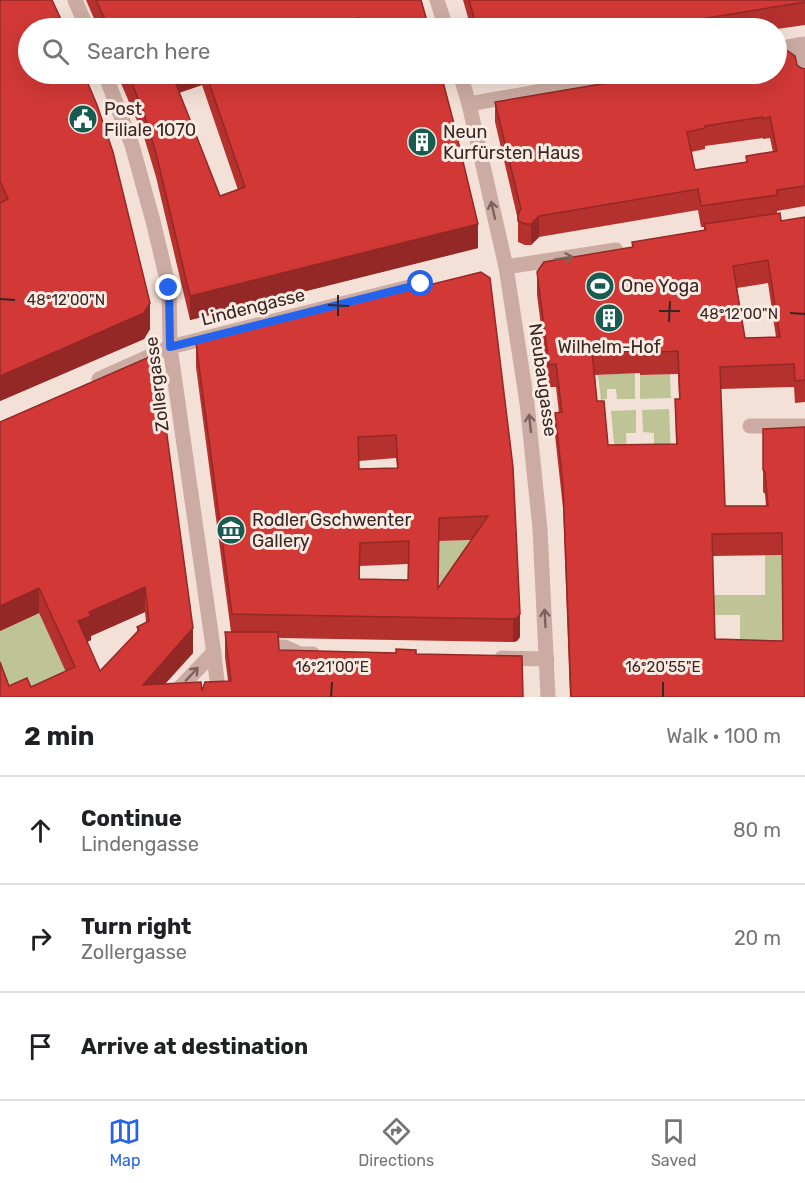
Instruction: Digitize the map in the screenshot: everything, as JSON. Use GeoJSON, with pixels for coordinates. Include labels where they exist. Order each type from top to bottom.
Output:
{"type":"FeatureCollection","features":[{"type":"Feature","properties":{"kind":"street"},"geometry":{"type":"LineString","coordinates":[[75,0],[83,18]]}},
{"type":"Feature","properties":{"kind":"street"},"geometry":{"type":"LineString","coordinates":[[437,0],[443,18]]}},
{"type":"Feature","properties":{"kind":"street"},"geometry":{"type":"LineString","coordinates":[[787,47],[802,45],[805,80]]}},
{"type":"Feature","properties":{"kind":"street","name":"Zollergasse"},"geometry":{"type":"LineString","coordinates":[[109,84],[132,145],[169,288],[170,347],[218,648],[219,697]]}},
{"type":"Feature","properties":{"kind":"street","name":"Neubaugasse"},"geometry":{"type":"LineString","coordinates":[[463,84],[506,267],[529,414],[540,529],[548,697]]}},
{"type":"Feature","properties":{"kind":"street"},"geometry":{"type":"LineString","coordinates":[[469,104],[582,84]]}},
{"type":"Feature","properties":{"kind":"street"},"geometry":{"type":"LineString","coordinates":[[506,267],[633,247]]}},
{"type":"Feature","properties":{"kind":"street","name":"Lindengasse"},"geometry":{"type":"LineString","coordinates":[[85,385],[170,347],[421,284]]}},
{"type":"Feature","properties":{"kind":"street"},"geometry":{"type":"LineString","coordinates":[[750,426],[805,426]]}},
{"type":"Feature","properties":{"kind":"street"},"geometry":{"type":"LineString","coordinates":[[250,646],[285,647],[300,654],[324,654]]}},
{"type":"Feature","properties":{"kind":"street"},"geometry":{"type":"LineString","coordinates":[[171,697],[218,648]]}},
{"type":"Feature","properties":{"kind":"street"},"geometry":{"type":"LineString","coordinates":[[488,657],[547,659]]}},
{"type":"Feature","properties":{"kind":"green space"},"geometry":{"type":"Polygon","coordinates":[[[635,373],[635,399],[617,399],[616,389],[607,389],[607,399],[601,400],[598,375],[635,373]]]}},
{"type":"Feature","properties":{"kind":"green space"},"geometry":{"type":"Polygon","coordinates":[[[670,374],[671,398],[640,399],[640,375],[670,374]]]}},
{"type":"Feature","properties":{"kind":"green space"},"geometry":{"type":"Polygon","coordinates":[[[669,409],[671,454],[654,453],[654,433],[643,432],[642,410],[669,409]]]}},
{"type":"Feature","properties":{"kind":"green space"},"geometry":{"type":"Polygon","coordinates":[[[636,410],[636,433],[626,433],[627,455],[615,454],[611,411],[636,410]]]}},
{"type":"Feature","properties":{"kind":"green space"},"geometry":{"type":"Polygon","coordinates":[[[474,540],[452,586],[438,584],[439,541],[474,540]]]}},
{"type":"Feature","properties":{"kind":"green space"},"geometry":{"type":"Polygon","coordinates":[[[765,555],[782,555],[783,662],[740,662],[740,615],[713,615],[713,595],[765,595],[765,555]]]}},
{"type":"Feature","properties":{"kind":"green space"},"geometry":{"type":"Polygon","coordinates":[[[39,613],[76,692],[0,697],[0,631],[39,613]]]}},
{"type":"Feature","properties":{"kind":"building"},"geometry":{"type":"Polygon","coordinates":[[[0,0],[52,0],[60,18],[18,18],[18,84],[88,84],[113,152],[150,303],[144,313],[0,376],[0,203],[8,199],[0,181],[0,0]]]}},
{"type":"Feature","properties":{"kind":"building"},"geometry":{"type":"Polygon","coordinates":[[[96,0],[421,0],[426,18],[360,18],[104,18],[96,0]]]}},
{"type":"Feature","properties":{"kind":"building"},"geometry":{"type":"Polygon","coordinates":[[[469,0],[805,0],[805,2],[707,18],[474,18],[469,0]]]}},
{"type":"Feature","properties":{"kind":"building"},"geometry":{"type":"Polygon","coordinates":[[[787,50],[795,56],[797,65],[805,69],[805,186],[777,190],[777,195],[701,206],[698,189],[539,216],[531,224],[525,224],[518,221],[521,209],[495,102],[601,84],[787,84],[787,50]],[[770,117],[705,126],[705,128],[687,132],[695,170],[747,162],[746,156],[777,151],[770,117]]]}},
{"type":"Feature","properties":{"kind":"building"},"geometry":{"type":"Polygon","coordinates":[[[132,84],[176,84],[220,196],[245,187],[209,84],[444,84],[478,224],[190,296],[156,153],[132,84]]]}},
{"type":"Feature","properties":{"kind":"building"},"geometry":{"type":"Polygon","coordinates":[[[780,213],[781,221],[805,217],[805,380],[795,381],[794,364],[720,367],[725,506],[768,506],[763,470],[763,429],[805,427],[805,697],[571,697],[563,485],[555,413],[562,412],[556,364],[549,365],[537,272],[544,262],[633,247],[632,242],[706,230],[704,224],[780,213]],[[768,260],[733,266],[745,338],[780,337],[768,260]],[[678,351],[592,352],[597,401],[604,401],[608,445],[677,444],[675,399],[680,399],[678,351]],[[782,533],[712,534],[715,639],[783,641],[782,533]]]}},
{"type":"Feature","properties":{"kind":"building"},"geometry":{"type":"Polygon","coordinates":[[[481,272],[490,278],[513,467],[520,614],[517,618],[232,614],[196,343],[481,272]],[[396,435],[358,437],[359,469],[398,468],[396,435]],[[488,516],[439,518],[438,588],[488,516]],[[409,541],[360,543],[359,579],[408,580],[409,541]]]}},
{"type":"Feature","properties":{"kind":"building"},"geometry":{"type":"Polygon","coordinates":[[[156,354],[193,628],[143,685],[201,682],[202,691],[205,682],[231,681],[225,632],[278,632],[279,650],[396,653],[396,649],[416,650],[416,654],[522,656],[523,697],[0,697],[0,662],[9,686],[27,678],[31,687],[75,667],[39,588],[0,606],[0,422],[156,354]],[[145,587],[89,612],[91,616],[78,621],[100,671],[139,630],[137,627],[149,621],[145,587]]]}},
{"type":"Feature","properties":{"kind":"place","name":"Post Filiale 1070"},"geometry":{"type":"Point","coordinates":[83,119]}},
{"type":"Feature","properties":{"kind":"place","name":"Neun Kurfürsten Haus"},"geometry":{"type":"Point","coordinates":[422,142]}},
{"type":"Feature","properties":{"kind":"place","name":"One Yoga"},"geometry":{"type":"Point","coordinates":[600,286]}},
{"type":"Feature","properties":{"kind":"place","name":"Wilhelm-Hof"},"geometry":{"type":"Point","coordinates":[609,318]}},
{"type":"Feature","properties":{"kind":"place","name":"Rodler Gschwenter Gallery"},"geometry":{"type":"Point","coordinates":[231,530]}},
{"type":"Feature","properties":{"kind":"route"},"geometry":{"type":"LineString","coordinates":[[169,288],[170,347],[421,284]]}}]}
